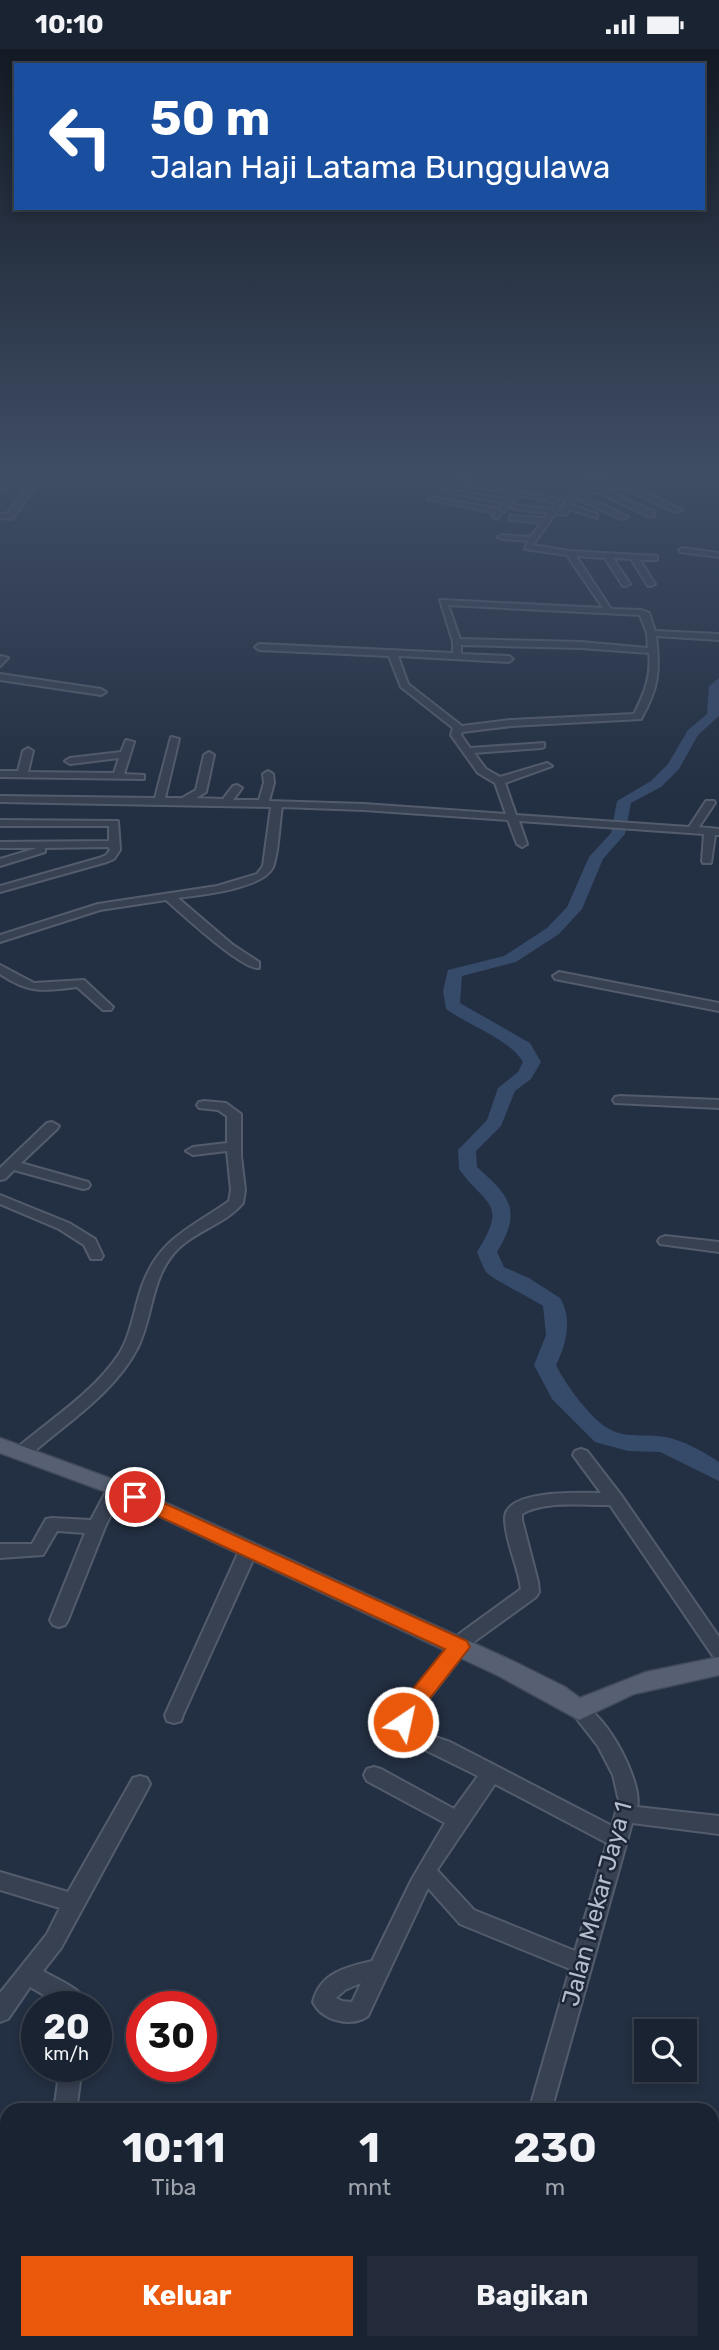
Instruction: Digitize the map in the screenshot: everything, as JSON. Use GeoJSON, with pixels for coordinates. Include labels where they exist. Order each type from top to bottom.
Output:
{"type":"FeatureCollection","features":[{"type":"Feature","properties":{"kind":"main road"},"geometry":{"type":"LineString","coordinates":[[0,1445],[116,1488],[460,1647],[557,1694],[579,1710],[601,1697],[633,1685],[719,1666]]}},
{"type":"Feature","properties":{"kind":"street"},"geometry":{"type":"LineString","coordinates":[[588,579],[608,610]]}},
{"type":"Feature","properties":{"kind":"street"},"geometry":{"type":"LineString","coordinates":[[622,579],[625,584]]}},
{"type":"Feature","properties":{"kind":"street"},"geometry":{"type":"LineString","coordinates":[[648,579],[651,584]]}},
{"type":"Feature","properties":{"kind":"street"},"geometry":{"type":"LineString","coordinates":[[393,653],[404,685],[459,729],[511,723],[638,717],[651,688],[655,666],[651,651],[651,632],[645,613],[443,602],[457,642],[457,656]]}},
{"type":"Feature","properties":{"kind":"street"},"geometry":{"type":"LineString","coordinates":[[651,632],[719,637]]}},
{"type":"Feature","properties":{"kind":"street"},"geometry":{"type":"LineString","coordinates":[[457,642],[581,645],[651,651]]}},
{"type":"Feature","properties":{"kind":"street"},"geometry":{"type":"LineString","coordinates":[[259,647],[509,659]]}},
{"type":"Feature","properties":{"kind":"street"},"geometry":{"type":"LineString","coordinates":[[0,677],[101,692]]}},
{"type":"Feature","properties":{"kind":"street"},"geometry":{"type":"LineString","coordinates":[[459,729],[456,735],[467,751],[484,773],[499,781],[522,844]]}},
{"type":"Feature","properties":{"kind":"street"},"geometry":{"type":"LineString","coordinates":[[159,801],[174,739]]}},
{"type":"Feature","properties":{"kind":"street"},"geometry":{"type":"LineString","coordinates":[[118,777],[129,742]]}},
{"type":"Feature","properties":{"kind":"street"},"geometry":{"type":"LineString","coordinates":[[467,751],[541,745]]}},
{"type":"Feature","properties":{"kind":"street"},"geometry":{"type":"LineString","coordinates":[[70,800],[70,761],[74,748]]}},
{"type":"Feature","properties":{"kind":"street"},"geometry":{"type":"LineString","coordinates":[[22,774],[29,751]]}},
{"type":"Feature","properties":{"kind":"street"},"geometry":{"type":"LineString","coordinates":[[70,761],[125,754]]}},
{"type":"Feature","properties":{"kind":"street"},"geometry":{"type":"LineString","coordinates":[[182,801],[201,792],[209,755]]}},
{"type":"Feature","properties":{"kind":"street"},"geometry":{"type":"LineString","coordinates":[[499,781],[547,766]]}},
{"type":"Feature","properties":{"kind":"street"},"geometry":{"type":"LineString","coordinates":[[2,774],[140,777]]}},
{"type":"Feature","properties":{"kind":"street"},"geometry":{"type":"LineString","coordinates":[[263,804],[269,783],[268,774]]}},
{"type":"Feature","properties":{"kind":"street"},"geometry":{"type":"LineString","coordinates":[[226,802],[237,788]]}},
{"type":"Feature","properties":{"kind":"street"},"geometry":{"type":"LineString","coordinates":[[0,812],[2,799],[182,801],[641,825],[715,831],[708,860]]}},
{"type":"Feature","properties":{"kind":"street"},"geometry":{"type":"LineString","coordinates":[[692,829],[710,803]]}},
{"type":"Feature","properties":{"kind":"street"},"geometry":{"type":"LineString","coordinates":[[0,939],[86,910],[218,888],[261,876],[268,866],[277,804]]}},
{"type":"Feature","properties":{"kind":"street"},"geometry":{"type":"LineString","coordinates":[[0,823],[114,823],[114,853],[103,860],[0,889]]}},
{"type":"Feature","properties":{"kind":"street"},"geometry":{"type":"LineString","coordinates":[[0,845],[114,845]]}},
{"type":"Feature","properties":{"kind":"street"},"geometry":{"type":"LineString","coordinates":[[0,863],[56,845]]}},
{"type":"Feature","properties":{"kind":"street"},"geometry":{"type":"LineString","coordinates":[[169,897],[255,965]]}},
{"type":"Feature","properties":{"kind":"street"},"geometry":{"type":"LineString","coordinates":[[0,969],[34,988],[79,983],[107,1007]]}},
{"type":"Feature","properties":{"kind":"street"},"geometry":{"type":"LineString","coordinates":[[559,976],[719,1007]]}},
{"type":"Feature","properties":{"kind":"street"},"geometry":{"type":"LineString","coordinates":[[620,1100],[719,1104]]}},
{"type":"Feature","properties":{"kind":"street"},"geometry":{"type":"LineString","coordinates":[[23,1452],[74,1408],[123,1360],[166,1253],[236,1203],[238,1190],[234,1114],[221,1106],[204,1105]]}},
{"type":"Feature","properties":{"kind":"street"},"geometry":{"type":"LineString","coordinates":[[0,1176],[52,1126]]}},
{"type":"Feature","properties":{"kind":"street"},"geometry":{"type":"LineString","coordinates":[[193,1151],[234,1146]]}},
{"type":"Feature","properties":{"kind":"street"},"geometry":{"type":"LineString","coordinates":[[10,1165],[83,1185]]}},
{"type":"Feature","properties":{"kind":"street"},"geometry":{"type":"LineString","coordinates":[[0,1199],[64,1226],[90,1242],[96,1256]]}},
{"type":"Feature","properties":{"kind":"street"},"geometry":{"type":"LineString","coordinates":[[666,1241],[719,1247]]}},
{"type":"Feature","properties":{"kind":"street"},"geometry":{"type":"LineString","coordinates":[[581,1455],[615,1499],[719,1651]]}},
{"type":"Feature","properties":{"kind":"street"},"geometry":{"type":"LineString","coordinates":[[60,1620],[96,1527],[116,1488]]}},
{"type":"Feature","properties":{"kind":"street"},"geometry":{"type":"LineString","coordinates":[[615,1499],[520,1505],[513,1511],[512,1518],[524,1557],[530,1592],[465,1639],[403,1717],[403,1722],[405,1728],[419,1739],[443,1748],[618,1839]]}},
{"type":"Feature","properties":{"kind":"street"},"geometry":{"type":"LineString","coordinates":[[0,1551],[37,1550],[52,1524],[96,1527]]}},
{"type":"Feature","properties":{"kind":"street"},"geometry":{"type":"LineString","coordinates":[[174,1715],[248,1551]]}},
{"type":"Feature","properties":{"kind":"street","name":"Jalan Mekar Jaya 1"},"geometry":{"type":"LineString","coordinates":[[542,2103],[629,1801],[622,1769],[601,1734],[579,1710]]}},
{"type":"Feature","properties":{"kind":"street"},"geometry":{"type":"LineString","coordinates":[[379,1970],[426,1872],[457,1820],[491,1774]]}},
{"type":"Feature","properties":{"kind":"street"},"geometry":{"type":"LineString","coordinates":[[374,1775],[457,1820]]}},
{"type":"Feature","properties":{"kind":"street"},"geometry":{"type":"LineString","coordinates":[[0,2012],[54,1941],[140,1784]]}},
{"type":"Feature","properties":{"kind":"street"},"geometry":{"type":"LineString","coordinates":[[625,1814],[719,1825]]}},
{"type":"Feature","properties":{"kind":"street"},"geometry":{"type":"LineString","coordinates":[[426,1872],[467,1917],[582,1964]]}},
{"type":"Feature","properties":{"kind":"street"},"geometry":{"type":"LineString","coordinates":[[0,1881],[73,1903]]}},
{"type":"Feature","properties":{"kind":"street"},"geometry":{"type":"LineString","coordinates":[[29,1975],[59,1991]]}},
{"type":"Feature","properties":{"kind":"street"},"geometry":{"type":"LineString","coordinates":[[66,2103],[69,2082]]}},
{"type":"Feature","properties":{"kind":"waterway"},"geometry":{"type":"LineString","coordinates":[[719,682],[715,686],[713,715],[693,733],[674,766],[656,784],[624,801],[618,834],[596,857],[574,909],[553,931],[510,959],[454,973],[451,991],[452,1005],[470,1018],[524,1047],[532,1062],[525,1075],[507,1088],[495,1122],[467,1150],[468,1169],[489,1189],[501,1206],[501,1226],[487,1252],[496,1271],[522,1283],[553,1303],[556,1335],[545,1365],[560,1394],[603,1436],[628,1443],[663,1444],[719,1473]]}},
{"type":"Feature","properties":{"kind":"route"},"geometry":{"type":"LineString","coordinates":[[135,1497],[460,1647],[403,1717],[403,1722]]}}]}
